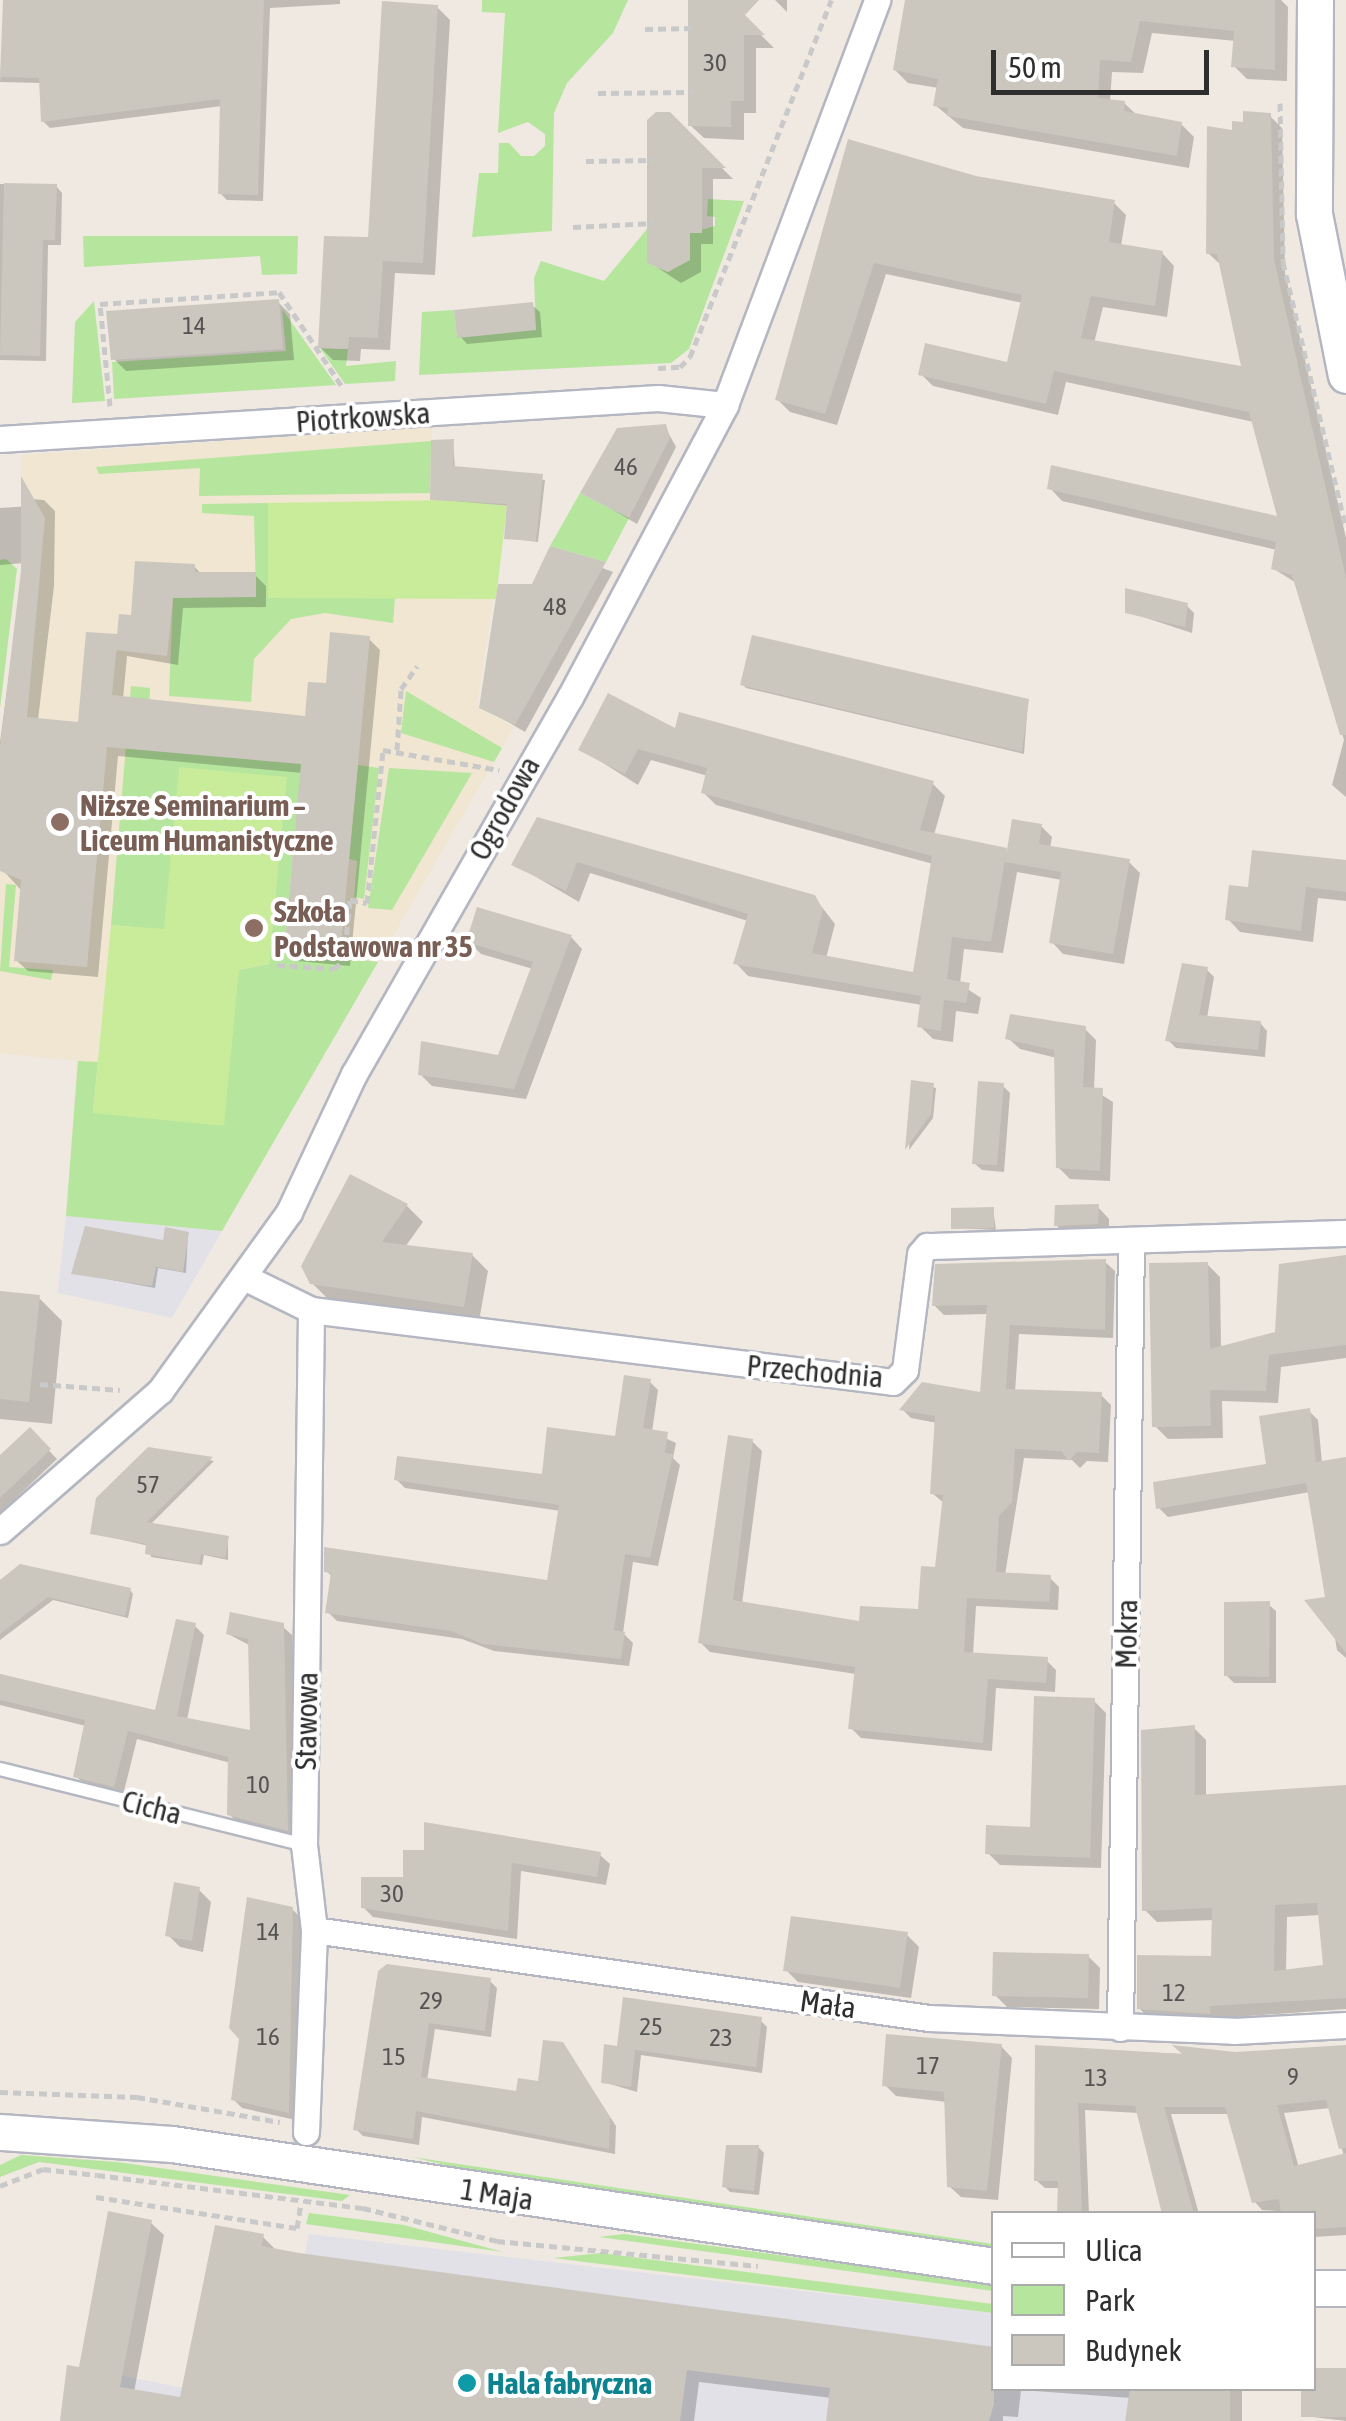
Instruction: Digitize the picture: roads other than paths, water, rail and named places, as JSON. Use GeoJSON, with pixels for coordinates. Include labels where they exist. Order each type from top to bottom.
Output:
{"type":"FeatureCollection","features":[{"type":"Feature","properties":{"kind":"main road"},"geometry":{"type":"LineString","coordinates":[[1315,0],[1314,214],[1346,375]]}},
{"type":"Feature","properties":{"kind":"main road","name":"1 Maja"},"geometry":{"type":"LineString","coordinates":[[0,2132],[172,2144],[991,2266]]}},
{"type":"Feature","properties":{"kind":"main road"},"geometry":{"type":"LineString","coordinates":[[1316,2288],[1346,2288]]}},
{"type":"Feature","properties":{"kind":"street","name":"Ogrodowa"},"geometry":{"type":"LineString","coordinates":[[0,1531],[160,1391],[246,1278],[288,1212],[354,1074],[570,696],[725,405],[876,0]]}},
{"type":"Feature","properties":{"kind":"street","name":"Piotrkowska"},"geometry":{"type":"LineString","coordinates":[[0,439],[658,398],[725,405]]}},
{"type":"Feature","properties":{"kind":"street","name":"Przechodnia"},"geometry":{"type":"LineString","coordinates":[[246,1278],[311,1310],[893,1382],[905,1370],[920,1254],[927,1246],[1346,1233]]}},
{"type":"Feature","properties":{"kind":"street","name":"Mokra"},"geometry":{"type":"LineString","coordinates":[[1120,2028],[1132,1240]]}},
{"type":"Feature","properties":{"kind":"street","name":"Stawowa"},"geometry":{"type":"LineString","coordinates":[[306,2132],[314,1930],[304,1845],[311,1310]]}},
{"type":"Feature","properties":{"kind":"street","name":"Mała"},"geometry":{"type":"LineString","coordinates":[[314,1930],[929,2018],[1120,2028],[1346,2024]]}},
{"type":"Feature","properties":{"kind":"lane","name":"Cicha"},"geometry":{"type":"LineString","coordinates":[[0,1769],[304,1845]]}},
{"type":"Feature","properties":{"kind":"place","name":"Niższe Seminarium – Liceum Humanistyczne"},"geometry":{"type":"Point","coordinates":[60,822]}},
{"type":"Feature","properties":{"kind":"place","name":"Szkoła Podstawowa nr 35"},"geometry":{"type":"Point","coordinates":[254,928]}},
{"type":"Feature","properties":{"kind":"place","name":"Hala fabryczna"},"geometry":{"type":"Point","coordinates":[467,2383]}}]}
